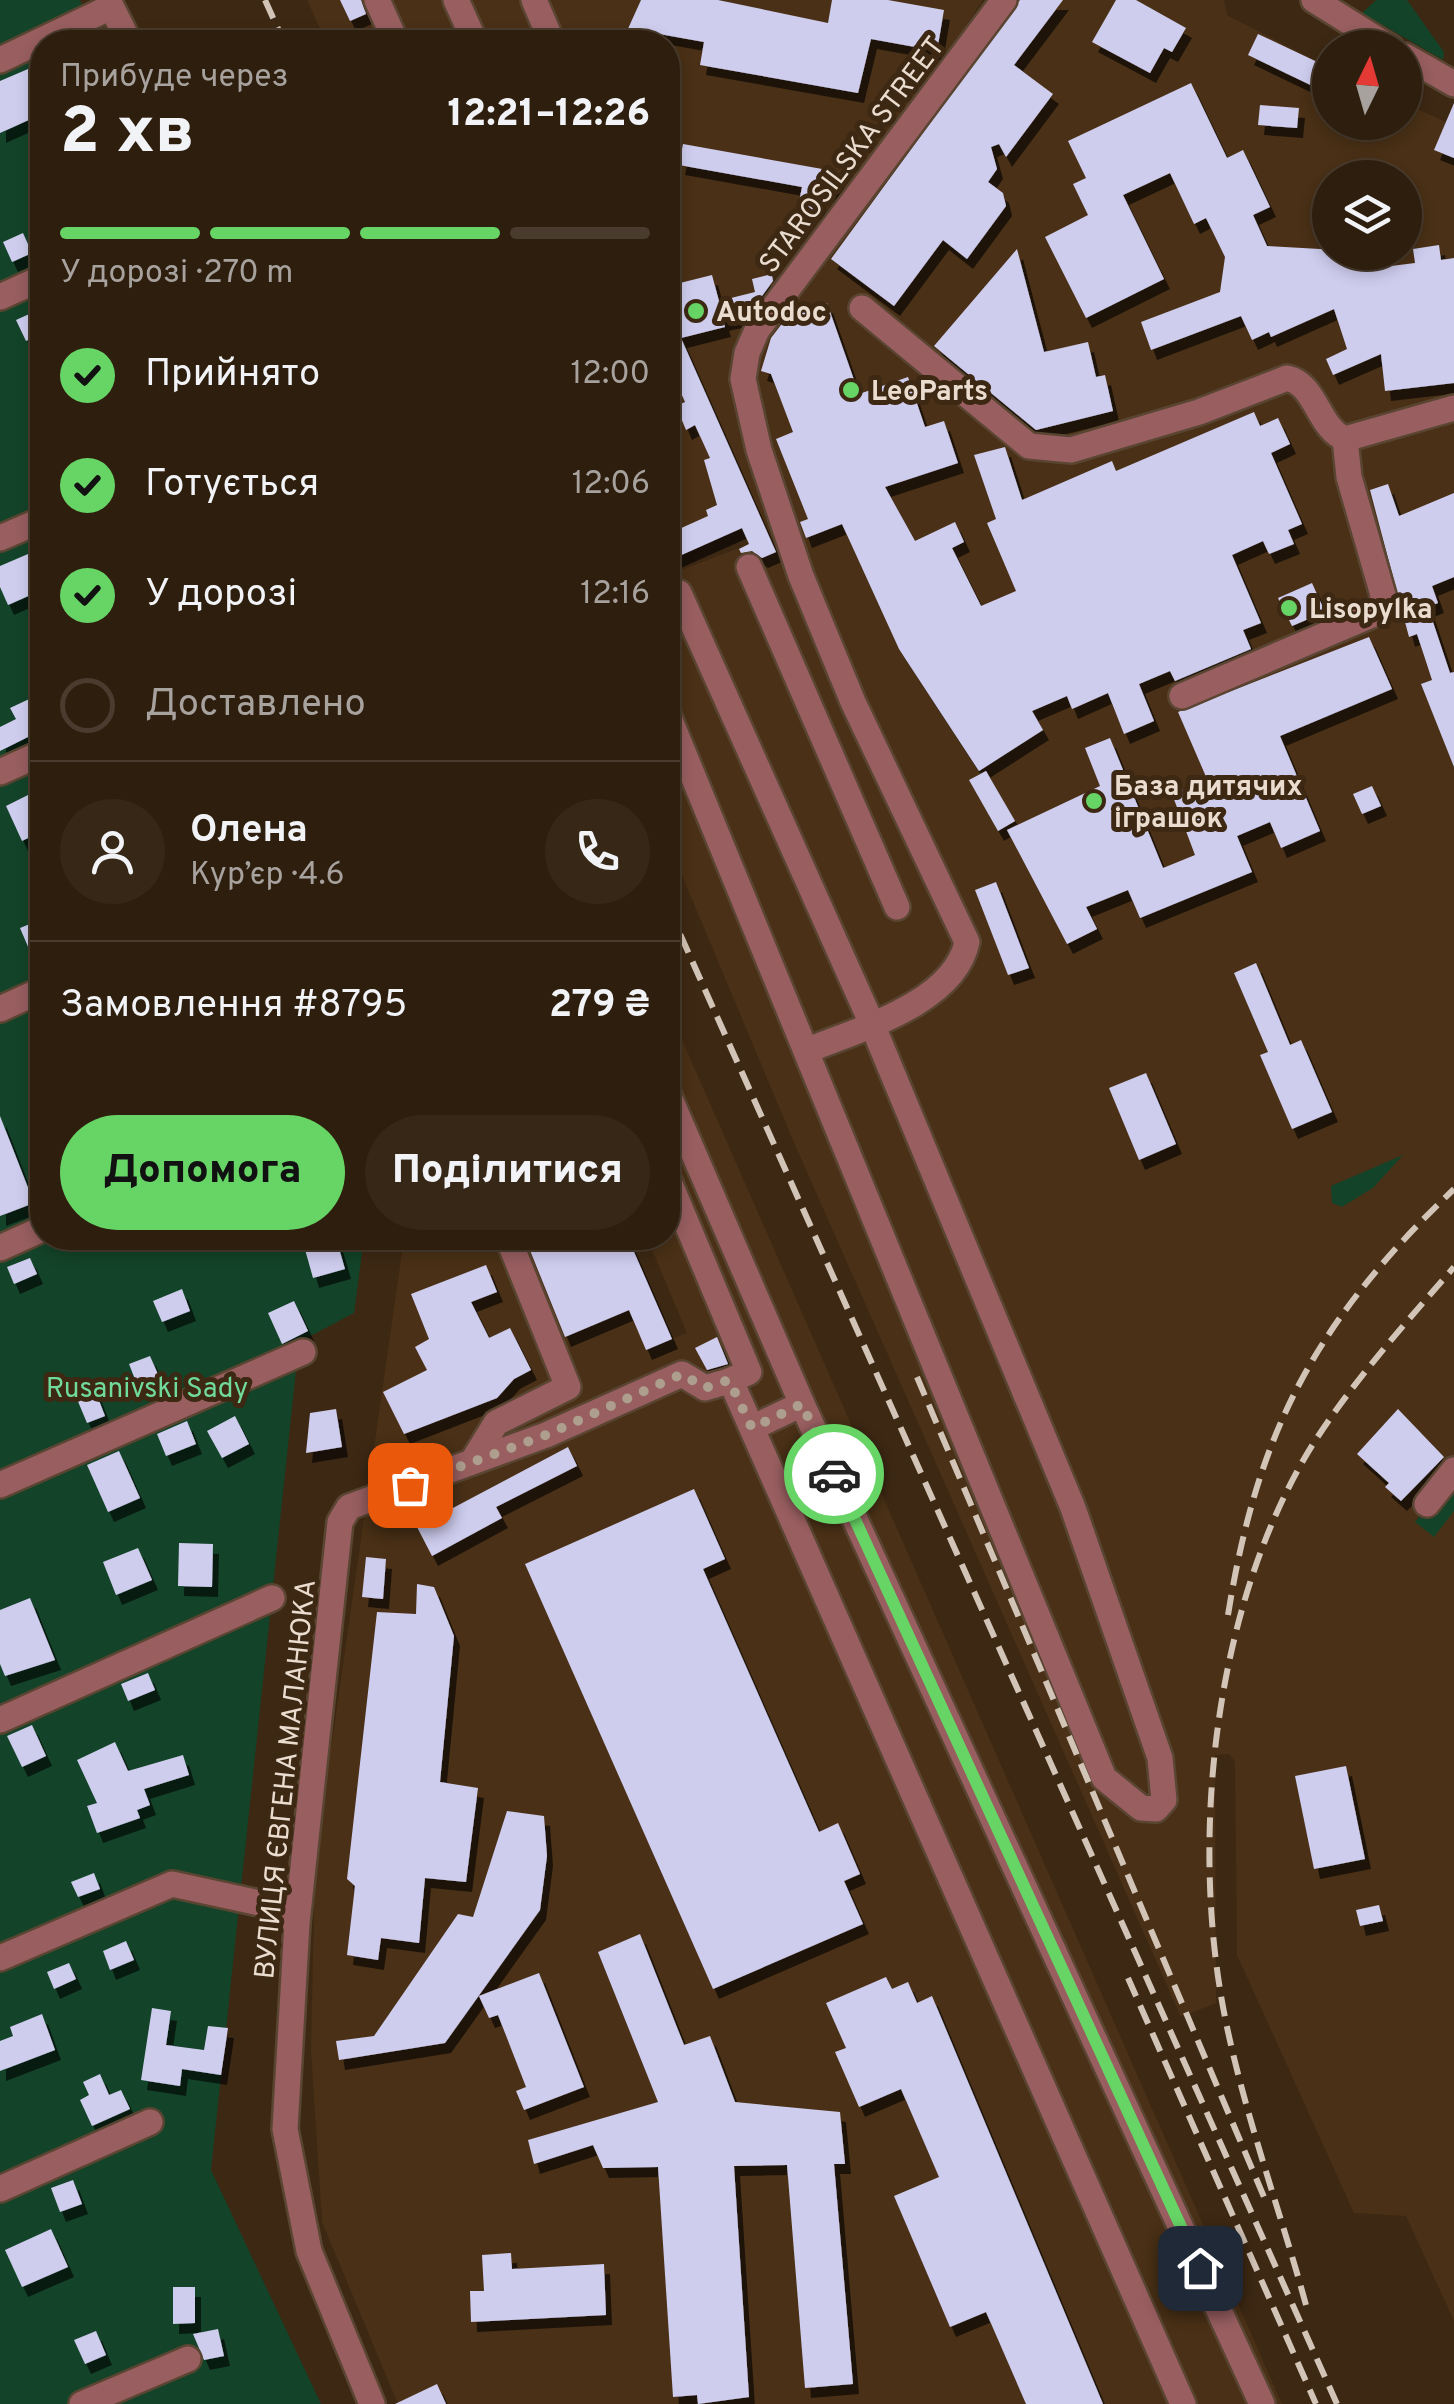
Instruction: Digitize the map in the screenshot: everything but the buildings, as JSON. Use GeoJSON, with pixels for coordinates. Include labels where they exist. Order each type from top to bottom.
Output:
{"type":"FeatureCollection","features":[{"type":"Feature","properties":{"kind":"street"},"geometry":{"type":"LineString","coordinates":[[376,0],[390,30]]}},
{"type":"Feature","properties":{"kind":"street"},"geometry":{"type":"LineString","coordinates":[[456,0],[470,30]]}},
{"type":"Feature","properties":{"kind":"street"},"geometry":{"type":"LineString","coordinates":[[534,0],[547,30]]}},
{"type":"Feature","properties":{"kind":"street","name":"STAROSILSKA STREET"},"geometry":{"type":"LineString","coordinates":[[872,1024],[921,1002],[962,956],[966,942],[854,702],[801,576],[785,519],[758,450],[743,379],[747,353],[757,330],[1004,0]]}},
{"type":"Feature","properties":{"kind":"street"},"geometry":{"type":"LineString","coordinates":[[1312,1],[1351,0]]}},
{"type":"Feature","properties":{"kind":"street"},"geometry":{"type":"LineString","coordinates":[[1312,1],[1361,30]]}},
{"type":"Feature","properties":{"kind":"street"},"geometry":{"type":"LineString","coordinates":[[58,30],[109,4],[123,30]]}},
{"type":"Feature","properties":{"kind":"street"},"geometry":{"type":"LineString","coordinates":[[0,60],[30,45]]}},
{"type":"Feature","properties":{"kind":"street"},"geometry":{"type":"LineString","coordinates":[[1422,66],[1454,84]]}},
{"type":"Feature","properties":{"kind":"street"},"geometry":{"type":"LineString","coordinates":[[0,297],[30,283]]}},
{"type":"Feature","properties":{"kind":"street"},"geometry":{"type":"LineString","coordinates":[[862,308],[1029,446],[1071,450],[1199,412],[1286,378],[1302,386],[1334,434],[1346,439],[1454,408]]}},
{"type":"Feature","properties":{"kind":"street"},"geometry":{"type":"LineString","coordinates":[[1182,696],[1381,611],[1383,595],[1348,477],[1346,439]]}},
{"type":"Feature","properties":{"kind":"street"},"geometry":{"type":"LineString","coordinates":[[0,538],[30,525]]}},
{"type":"Feature","properties":{"kind":"street"},"geometry":{"type":"LineString","coordinates":[[748,568],[897,907]]}},
{"type":"Feature","properties":{"kind":"street"},"geometry":{"type":"LineString","coordinates":[[680,595],[872,1024],[1073,1508],[1160,1758],[1164,1800],[1156,1809],[1141,1808],[1104,1778],[680,743]]}},
{"type":"Feature","properties":{"kind":"street"},"geometry":{"type":"LineString","coordinates":[[812,720],[854,702]]}},
{"type":"Feature","properties":{"kind":"street"},"geometry":{"type":"LineString","coordinates":[[0,772],[30,758]]}},
{"type":"Feature","properties":{"kind":"street"},"geometry":{"type":"LineString","coordinates":[[0,1009],[30,995]]}},
{"type":"Feature","properties":{"kind":"street"},"geometry":{"type":"LineString","coordinates":[[806,1051],[872,1024]]}},
{"type":"Feature","properties":{"kind":"street"},"geometry":{"type":"LineString","coordinates":[[680,1122],[802,1404],[1262,2404]]}},
{"type":"Feature","properties":{"kind":"street"},"geometry":{"type":"LineString","coordinates":[[680,1208],[749,1372],[729,1380],[1184,2404]]}},
{"type":"Feature","properties":{"kind":"street"},"geometry":{"type":"LineString","coordinates":[[0,1248],[30,1235]]}},
{"type":"Feature","properties":{"kind":"street"},"geometry":{"type":"LineString","coordinates":[[472,1462],[496,1424],[568,1387],[513,1250]]}},
{"type":"Feature","properties":{"kind":"street"},"geometry":{"type":"LineString","coordinates":[[0,1485],[303,1352]]}},
{"type":"Feature","properties":{"kind":"street","name":"ВУЛИЦЯ ЄВГЕНА МАЛАНЮКА"},"geometry":{"type":"LineString","coordinates":[[372,2404],[309,2250],[285,2128],[297,1923],[344,1512],[546,1435],[682,1374],[705,1388],[729,1380]]}},
{"type":"Feature","properties":{"kind":"street"},"geometry":{"type":"LineString","coordinates":[[752,1428],[802,1404]]}},
{"type":"Feature","properties":{"kind":"street"},"geometry":{"type":"LineString","coordinates":[[1427,1504],[1454,1470]]}},
{"type":"Feature","properties":{"kind":"street"},"geometry":{"type":"LineString","coordinates":[[0,1720],[272,1598]]}},
{"type":"Feature","properties":{"kind":"street"},"geometry":{"type":"LineString","coordinates":[[0,1958],[172,1884],[273,1906],[297,1923]]}},
{"type":"Feature","properties":{"kind":"street"},"geometry":{"type":"LineString","coordinates":[[0,2190],[150,2122]]}},
{"type":"Feature","properties":{"kind":"street"},"geometry":{"type":"LineString","coordinates":[[82,2404],[188,2359]]}},
{"type":"Feature","properties":{"kind":"shaded area"},"geometry":{"type":"Polygon","coordinates":[[[307,0],[983,0],[907,114],[772,274],[777,296],[828,257],[1019,0],[1224,0],[1227,15],[1312,59],[1312,140],[1422,140],[1422,111],[1454,126],[1454,2321],[1406,2216],[1354,2213],[1237,1955],[1235,1762],[1229,1754],[1215,1755],[1216,2003],[1181,2017],[795,1145],[680,871],[680,570],[749,544],[741,528],[680,556],[680,30],[321,30],[307,0]]]}},
{"type":"Feature","properties":{"kind":"shaded area"},"geometry":{"type":"Polygon","coordinates":[[[680,1035],[1282,2404],[398,2404],[322,2222],[311,2050],[315,1861],[402,1250],[633,1250],[671,1339],[687,1333],[652,1250],[680,1250],[680,1035]]]}},
{"type":"Feature","properties":{"kind":"green space","name":"Rusanivski Sady"},"geometry":{"type":"Polygon","coordinates":[[[0,0],[80,0],[93,30],[30,30],[30,1250],[362,1250],[354,1313],[299,1342],[211,2170],[321,2404],[0,2404],[0,0]]]}},
{"type":"Feature","properties":{"kind":"green space"},"geometry":{"type":"Polygon","coordinates":[[[1376,0],[1407,0],[1444,52],[1443,60],[1422,48],[1422,30],[1391,30],[1362,13],[1376,0]]]}},
{"type":"Feature","properties":{"kind":"green space"},"geometry":{"type":"Polygon","coordinates":[[[1403,1155],[1373,1188],[1342,1207],[1332,1203],[1331,1186],[1403,1155]]]}},
{"type":"Feature","properties":{"kind":"green space"},"geometry":{"type":"Polygon","coordinates":[[[1454,1485],[1454,1511],[1434,1537],[1415,1522],[1421,1514],[1427,1518],[1454,1485]]]}},
{"type":"Feature","properties":{"kind":"railway"},"geometry":{"type":"LineString","coordinates":[[265,0],[279,30]]}},
{"type":"Feature","properties":{"kind":"railway"},"geometry":{"type":"LineString","coordinates":[[680,934],[1337,2404]]}},
{"type":"Feature","properties":{"kind":"railway"},"geometry":{"type":"LineString","coordinates":[[1228,1615],[1257,1488],[1301,1381],[1330,1332],[1365,1285],[1454,1189]]}},
{"type":"Feature","properties":{"kind":"railway"},"geometry":{"type":"LineString","coordinates":[[1306,2305],[1250,2120],[1223,2007],[1213,1938],[1210,1865],[1211,1791],[1219,1717],[1233,1643],[1253,1573],[1280,1506],[1313,1444],[1345,1397],[1454,1267]]}},
{"type":"Feature","properties":{"kind":"railway"},"geometry":{"type":"LineString","coordinates":[[917,1377],[1264,2197]]}},
{"type":"Feature","properties":{"kind":"railway"},"geometry":{"type":"LineString","coordinates":[[1128,1978],[1316,2404]]}},
{"type":"Feature","properties":{"kind":"way so far"},"geometry":{"type":"LineString","coordinates":[[410,1485],[546,1435],[682,1374],[705,1388],[729,1380],[752,1428],[802,1404],[834,1474]]}},
{"type":"Feature","properties":{"kind":"place","name":"Autodoc"},"geometry":{"type":"Point","coordinates":[696,311]}},
{"type":"Feature","properties":{"kind":"place","name":"LeoParts"},"geometry":{"type":"Point","coordinates":[851,390]}},
{"type":"Feature","properties":{"kind":"place","name":"Lisopylka"},"geometry":{"type":"Point","coordinates":[1289,608]}},
{"type":"Feature","properties":{"kind":"place","name":"База дитячих іграшок"},"geometry":{"type":"Point","coordinates":[1094,801]}},
{"type":"Feature","properties":{"kind":"route"},"geometry":{"type":"LineString","coordinates":[[834,1474],[1200,2268]]}}]}
